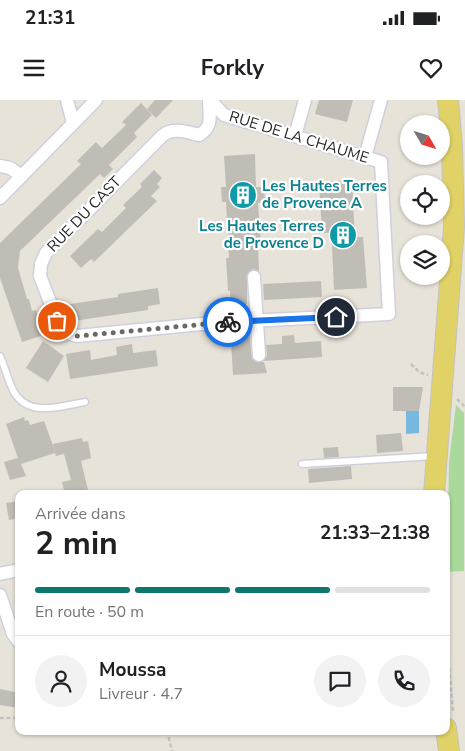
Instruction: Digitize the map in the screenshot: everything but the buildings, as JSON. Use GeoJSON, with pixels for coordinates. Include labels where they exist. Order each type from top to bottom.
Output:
{"type":"FeatureCollection","features":[{"type":"Feature","properties":{"kind":"main road"},"geometry":{"type":"LineString","coordinates":[[434,490],[454,227],[452,146],[448,100]]}},
{"type":"Feature","properties":{"kind":"main road"},"geometry":{"type":"LineString","coordinates":[[449,751],[450,735]]}},
{"type":"Feature","properties":{"kind":"street"},"geometry":{"type":"LineString","coordinates":[[67,100],[73,123]]}},
{"type":"Feature","properties":{"kind":"street"},"geometry":{"type":"LineString","coordinates":[[0,198],[96,100]]}},
{"type":"Feature","properties":{"kind":"street","name":"RUE DU CAST"},"geometry":{"type":"LineString","coordinates":[[192,324],[77,336],[71,335],[64,332],[57,321],[42,282],[40,269],[42,260],[50,247],[163,135],[172,131],[185,131],[199,136],[206,131],[210,124],[209,100]]}},
{"type":"Feature","properties":{"kind":"street","name":"RUE DE LA CHAUME"},"geometry":{"type":"LineString","coordinates":[[192,324],[389,314],[381,162],[224,114],[209,100]]}},
{"type":"Feature","properties":{"kind":"street"},"geometry":{"type":"LineString","coordinates":[[295,136],[305,100]]}},
{"type":"Feature","properties":{"kind":"street"},"geometry":{"type":"LineString","coordinates":[[365,157],[381,100]]}},
{"type":"Feature","properties":{"kind":"street"},"geometry":{"type":"LineString","coordinates":[[0,166],[10,168],[22,176]]}},
{"type":"Feature","properties":{"kind":"street"},"geometry":{"type":"LineString","coordinates":[[254,277],[259,355]]}},
{"type":"Feature","properties":{"kind":"street"},"geometry":{"type":"LineString","coordinates":[[0,574],[15,571]]}},
{"type":"Feature","properties":{"kind":"street"},"geometry":{"type":"LineString","coordinates":[[0,595],[15,637]]}},
{"type":"Feature","properties":{"kind":"lane"},"geometry":{"type":"LineString","coordinates":[[0,356],[14,393],[30,406],[44,409],[85,402]]}},
{"type":"Feature","properties":{"kind":"lane"},"geometry":{"type":"LineString","coordinates":[[302,464],[437,456]]}},
{"type":"Feature","properties":{"kind":"path"},"geometry":{"type":"LineString","coordinates":[[411,364],[419,372],[432,376]]}},
{"type":"Feature","properties":{"kind":"path"},"geometry":{"type":"LineString","coordinates":[[0,718],[15,718]]}},
{"type":"Feature","properties":{"kind":"path"},"geometry":{"type":"LineString","coordinates":[[168,735],[172,751]]}},
{"type":"Feature","properties":{"kind":"green space"},"geometry":{"type":"Polygon","coordinates":[[[456,405],[464,413],[464,571],[450,572],[449,462],[456,405]]]}},
{"type":"Feature","properties":{"kind":"water"},"geometry":{"type":"Polygon","coordinates":[[[406,411],[419,411],[419,433],[406,434],[406,411]]]}},
{"type":"Feature","properties":{"kind":"way so far"},"geometry":{"type":"LineString","coordinates":[[57,321],[64,332],[77,336],[228,322]]}},
{"type":"Feature","properties":{"kind":"place","name":"Les Hautes Terres de Provence A"},"geometry":{"type":"Point","coordinates":[243,195]}},
{"type":"Feature","properties":{"kind":"place","name":"Les Hautes Terres de Provence D"},"geometry":{"type":"Point","coordinates":[343,235]}},
{"type":"Feature","properties":{"kind":"route"},"geometry":{"type":"LineString","coordinates":[[228,322],[336,317]]}}]}
